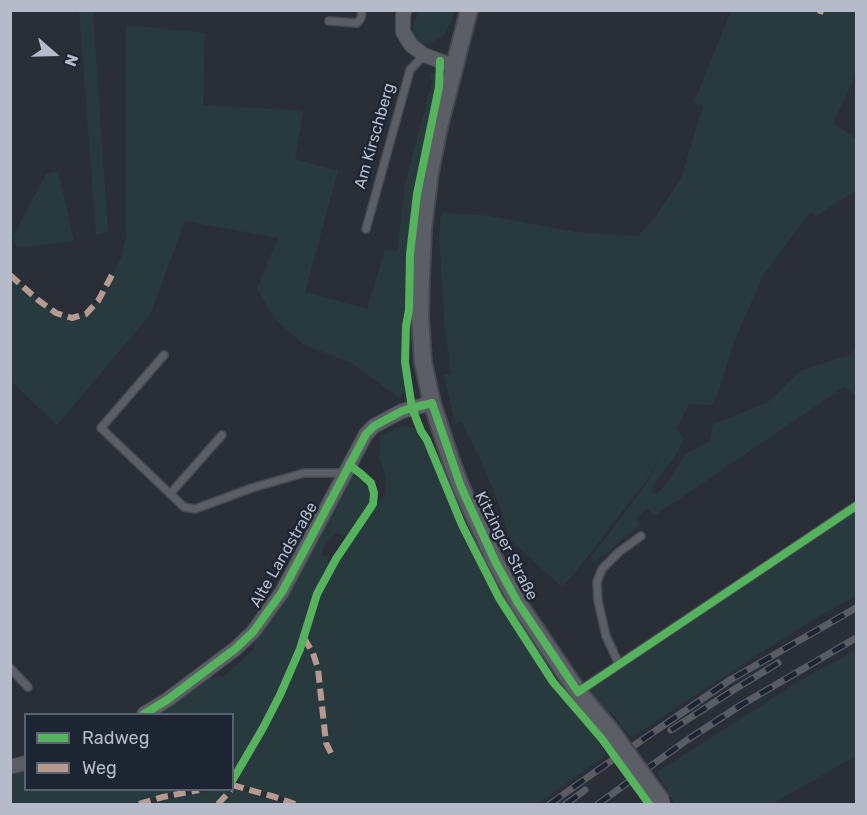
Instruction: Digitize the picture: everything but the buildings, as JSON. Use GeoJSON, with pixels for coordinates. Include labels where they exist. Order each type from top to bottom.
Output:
{"type":"FeatureCollection","features":[{"type":"Feature","properties":{"kind":"street"},"geometry":{"type":"LineString","coordinates":[[405,10],[403,32],[411,45],[424,56],[454,66]]}},
{"type":"Feature","properties":{"kind":"street","name":"Kitzinger Straße"},"geometry":{"type":"LineString","coordinates":[[469,10],[439,127],[430,172],[423,228],[420,316],[426,380],[461,487],[496,563],[518,603],[578,692],[611,731],[662,803]]}},
{"type":"Feature","properties":{"kind":"street","name":"Alte Landstraße"},"geometry":{"type":"LineString","coordinates":[[146,713],[167,700],[235,649],[253,632],[282,592],[366,434],[374,426],[402,411],[432,403]]}},
{"type":"Feature","properties":{"kind":"lane"},"geometry":{"type":"LineString","coordinates":[[329,21],[357,23],[361,18],[362,10]]}},
{"type":"Feature","properties":{"kind":"lane","name":"Am Kirschberg"},"geometry":{"type":"LineString","coordinates":[[366,229],[410,70],[424,56]]}},
{"type":"Feature","properties":{"kind":"lane"},"geometry":{"type":"LineString","coordinates":[[164,355],[100,428],[184,507],[195,509],[252,488],[304,473],[345,473]]}},
{"type":"Feature","properties":{"kind":"lane"},"geometry":{"type":"LineString","coordinates":[[170,494],[222,435]]}},
{"type":"Feature","properties":{"kind":"lane"},"geometry":{"type":"LineString","coordinates":[[578,692],[856,506]]}},
{"type":"Feature","properties":{"kind":"lane"},"geometry":{"type":"LineString","coordinates":[[619,664],[606,636],[598,601],[597,582],[602,569],[619,552],[641,536]]}},
{"type":"Feature","properties":{"kind":"lane"},"geometry":{"type":"LineString","coordinates":[[10,668],[28,687]]}},
{"type":"Feature","properties":{"kind":"shaded area"},"geometry":{"type":"Polygon","coordinates":[[[418,10],[454,11],[443,37],[423,44],[417,40],[412,28],[418,10]]]}},
{"type":"Feature","properties":{"kind":"shaded area"},"geometry":{"type":"Polygon","coordinates":[[[79,11],[93,11],[108,232],[96,235],[79,11]]]}},
{"type":"Feature","properties":{"kind":"shaded area"},"geometry":{"type":"Polygon","coordinates":[[[731,11],[856,11],[856,74],[833,123],[856,139],[856,191],[816,216],[810,212],[763,276],[734,342],[718,394],[712,405],[689,404],[677,428],[684,439],[651,492],[657,494],[685,455],[710,441],[713,424],[767,403],[800,371],[852,354],[856,344],[856,396],[844,387],[654,516],[648,508],[636,518],[640,525],[594,563],[591,557],[647,483],[660,457],[646,481],[562,587],[510,540],[500,507],[482,463],[462,422],[455,423],[444,375],[451,375],[444,319],[439,235],[441,213],[485,215],[575,232],[638,236],[656,216],[681,178],[703,106],[694,102],[731,11]]]}},
{"type":"Feature","properties":{"kind":"shaded area"},"geometry":{"type":"Polygon","coordinates":[[[126,25],[205,33],[203,105],[303,112],[295,159],[338,171],[305,292],[367,309],[385,249],[397,251],[405,184],[432,82],[430,73],[438,74],[438,87],[416,193],[408,254],[404,326],[406,384],[405,391],[399,398],[351,363],[303,344],[274,318],[257,289],[278,238],[185,221],[150,315],[57,425],[11,381],[11,275],[38,301],[56,313],[72,319],[86,314],[98,301],[121,258],[126,236],[126,25]]]}},
{"type":"Feature","properties":{"kind":"shaded area"},"geometry":{"type":"Polygon","coordinates":[[[58,171],[74,241],[17,248],[13,236],[46,174],[58,171]]]}},
{"type":"Feature","properties":{"kind":"shaded area"},"geometry":{"type":"Polygon","coordinates":[[[401,426],[412,427],[419,431],[477,560],[502,608],[565,700],[599,738],[597,741],[607,755],[537,804],[300,804],[277,795],[245,787],[240,783],[242,768],[267,730],[308,638],[318,597],[374,507],[386,494],[385,475],[379,457],[380,436],[401,426]]]}},
{"type":"Feature","properties":{"kind":"shaded area"},"geometry":{"type":"Polygon","coordinates":[[[353,476],[360,479],[369,490],[369,504],[347,536],[336,533],[325,544],[321,555],[328,557],[328,565],[311,600],[299,647],[278,692],[234,771],[234,713],[160,713],[207,677],[223,677],[254,649],[257,632],[347,478],[353,476]]]}},
{"type":"Feature","properties":{"kind":"shaded area"},"geometry":{"type":"Polygon","coordinates":[[[856,509],[856,596],[816,618],[631,738],[611,712],[607,713],[587,688],[856,509]]]}},
{"type":"Feature","properties":{"kind":"shaded area"},"geometry":{"type":"Polygon","coordinates":[[[856,650],[856,756],[772,804],[675,804],[657,772],[801,680],[856,650]]]}},
{"type":"Feature","properties":{"kind":"shaded area"},"geometry":{"type":"Polygon","coordinates":[[[24,771],[24,791],[179,791],[132,804],[11,804],[11,774],[24,771]]]}},
{"type":"Feature","properties":{"kind":"shaded area"},"geometry":{"type":"Polygon","coordinates":[[[240,790],[287,804],[149,804],[211,791],[240,790]]]}},
{"type":"Feature","properties":{"kind":"railway"},"geometry":{"type":"LineString","coordinates":[[550,804],[730,680],[856,608]]}},
{"type":"Feature","properties":{"kind":"railway"},"geometry":{"type":"LineString","coordinates":[[598,804],[687,740],[741,705],[856,638]]}},
{"type":"Feature","properties":{"kind":"railway"},"geometry":{"type":"LineString","coordinates":[[671,730],[778,663]]}},
{"type":"Feature","properties":{"kind":"railway"},"geometry":{"type":"LineString","coordinates":[[566,804],[585,790]]}},
{"type":"Feature","properties":{"kind":"marked path"},"geometry":{"type":"LineString","coordinates":[[820,14],[821,10]]}},
{"type":"Feature","properties":{"kind":"marked path"},"geometry":{"type":"LineString","coordinates":[[10,275],[56,313],[72,318],[86,314],[98,301],[112,275]]}},
{"type":"Feature","properties":{"kind":"marked path"},"geometry":{"type":"LineString","coordinates":[[304,638],[313,653],[318,669],[326,743],[331,753]]}},
{"type":"Feature","properties":{"kind":"marked path"},"geometry":{"type":"LineString","coordinates":[[234,786],[295,804]]}},
{"type":"Feature","properties":{"kind":"marked path"},"geometry":{"type":"LineString","coordinates":[[139,804],[194,791]]}},
{"type":"Feature","properties":{"kind":"marked path"},"geometry":{"type":"LineString","coordinates":[[218,804],[230,791]]}},
{"type":"Feature","properties":{"kind":"cycle path"},"geometry":{"type":"LineString","coordinates":[[440,61],[439,87],[417,194],[410,254],[405,362],[412,408],[462,525],[499,598],[553,682],[602,739],[649,804]]}},
{"type":"Feature","properties":{"kind":"cycle path"},"geometry":{"type":"LineString","coordinates":[[146,713],[167,700],[235,649],[253,632],[282,592],[366,434],[374,426],[412,408],[432,403],[461,487],[496,563],[518,603],[578,692],[856,506]]}},
{"type":"Feature","properties":{"kind":"cycle path"},"geometry":{"type":"LineString","coordinates":[[234,778],[280,695],[300,649],[317,594],[336,559],[373,504],[374,493],[371,483],[349,465]]}}]}
